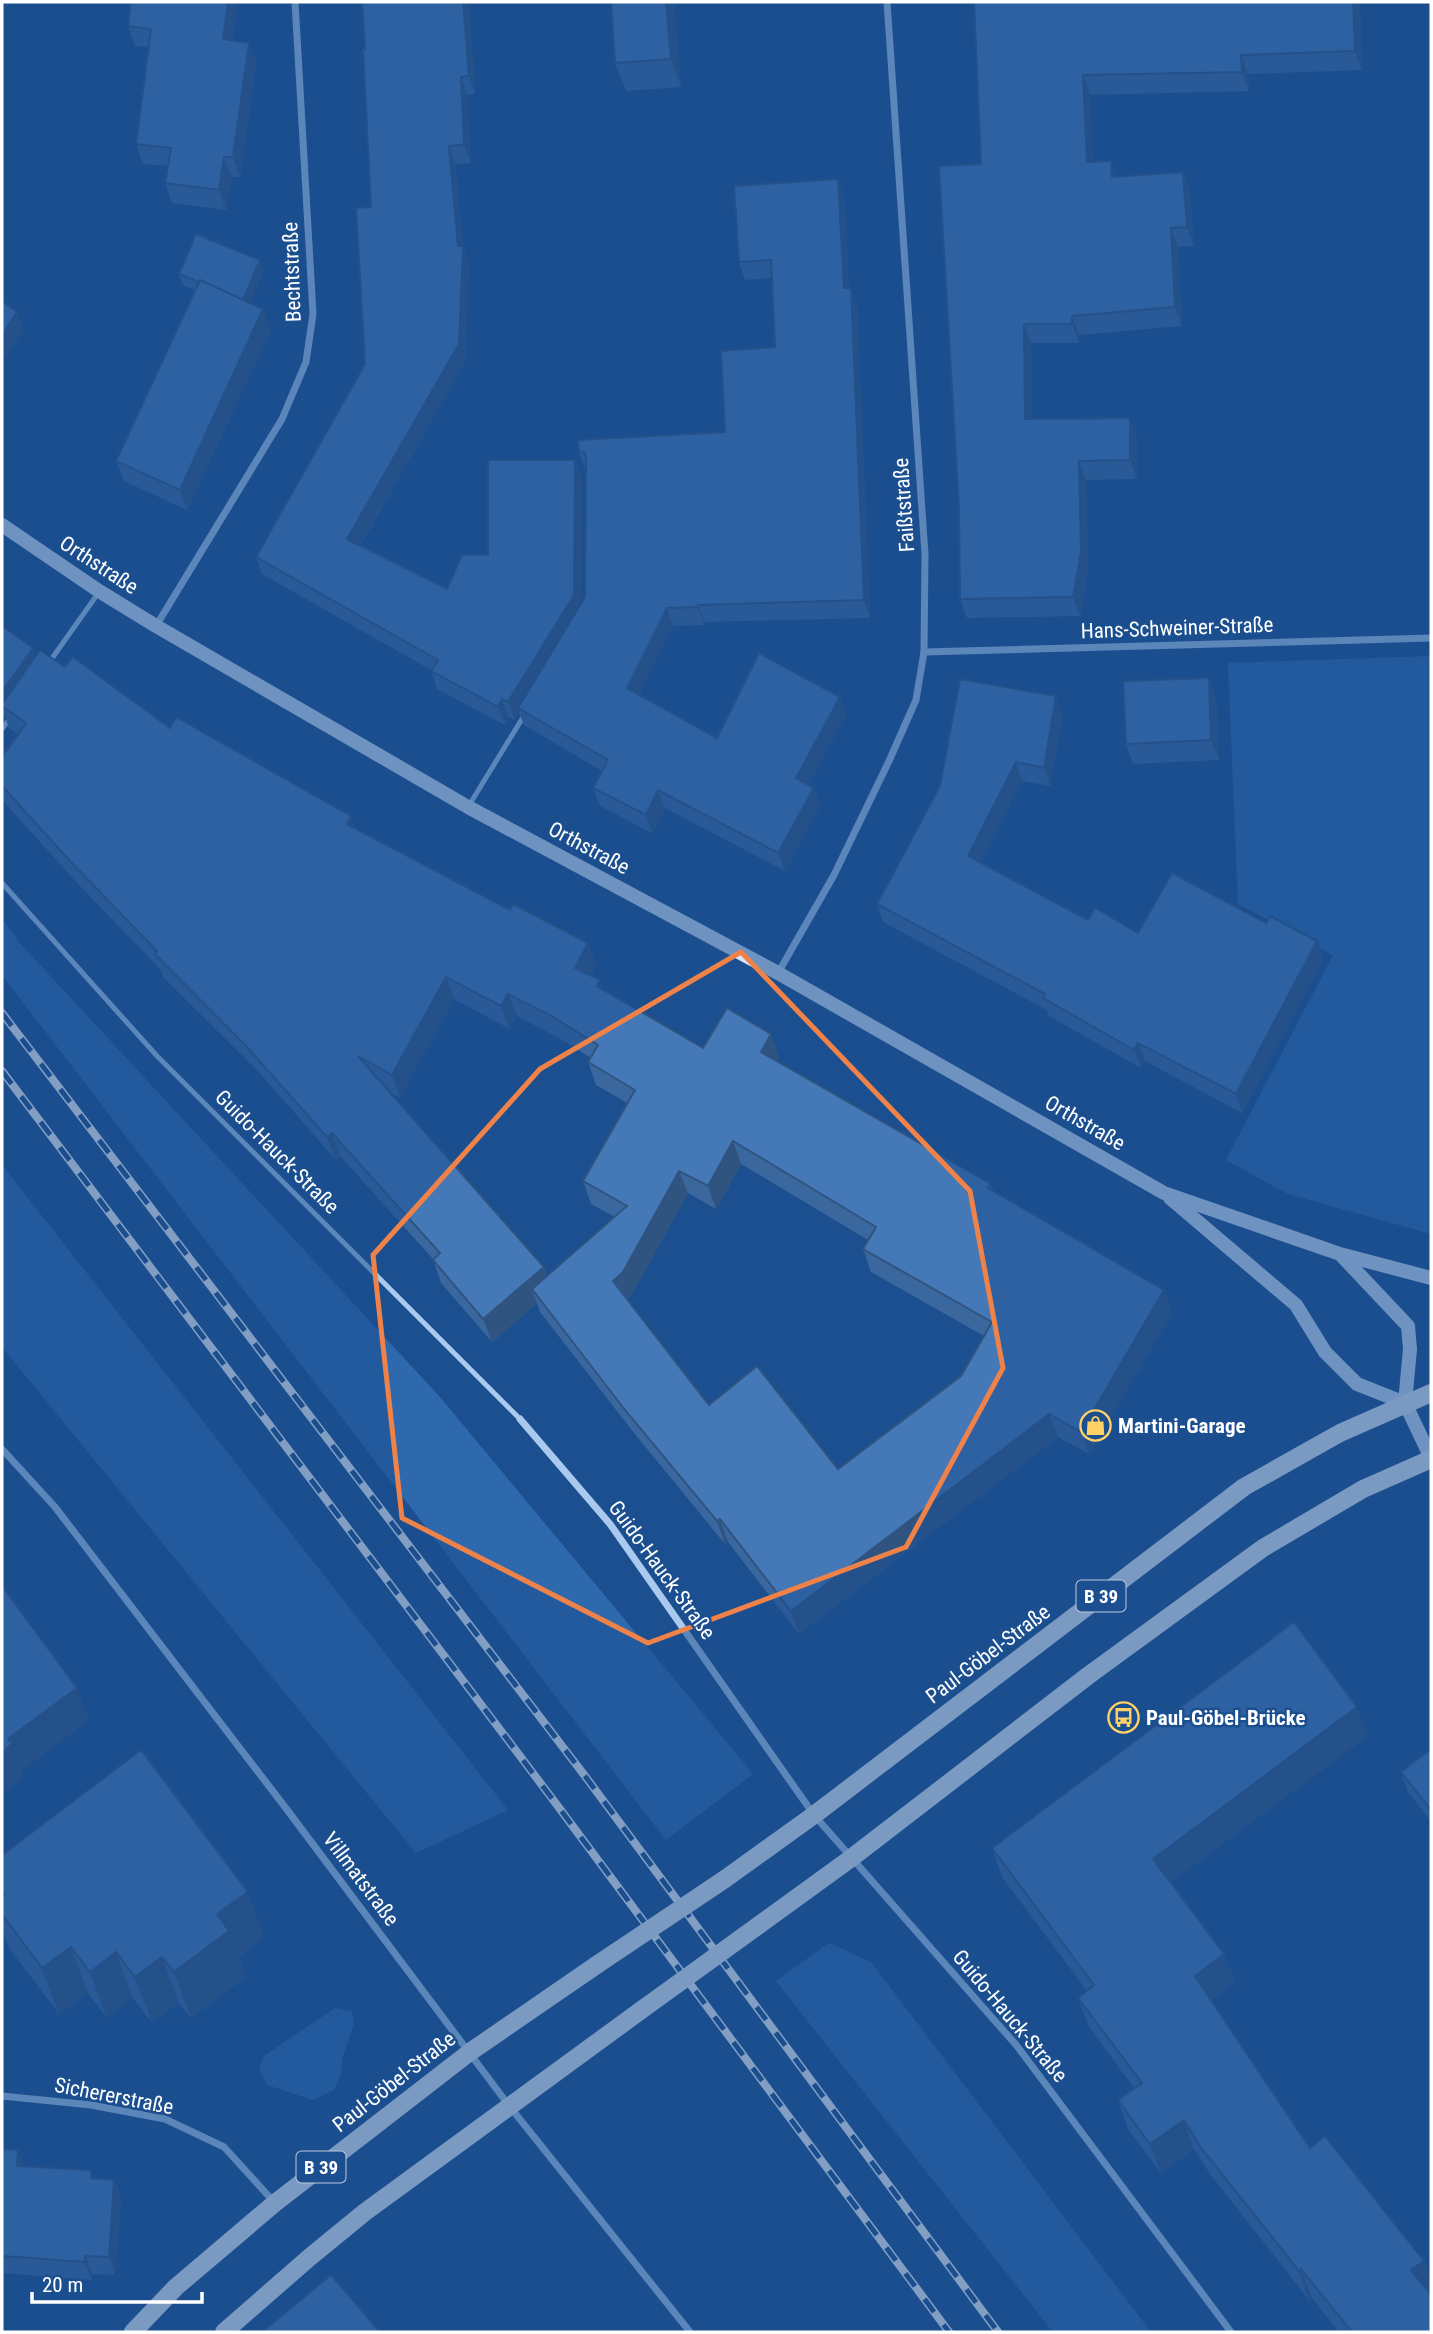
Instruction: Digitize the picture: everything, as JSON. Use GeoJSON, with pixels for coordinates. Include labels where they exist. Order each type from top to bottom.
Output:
{"type":"FeatureCollection","features":[{"type":"Feature","properties":{"kind":"main road","name":"Paul-Göbel-Straße"},"geometry":{"type":"LineString","coordinates":[[133,2332],[176,2287],[275,2203],[470,2052],[725,1879],[814,1815],[1244,1486],[1340,1433],[1431,1394]]}},
{"type":"Feature","properties":{"kind":"main road","name":"B 39"},"geometry":{"type":"LineString","coordinates":[[224,2332],[365,2212],[850,1858],[1089,1675],[1264,1548],[1363,1489],[1431,1459]]}},
{"type":"Feature","properties":{"kind":"street","name":"Bechtstraße"},"geometry":{"type":"LineString","coordinates":[[156,626],[282,419],[306,362],[313,314],[295,2]]}},
{"type":"Feature","properties":{"kind":"street","name":"Faißtstraße"},"geometry":{"type":"LineString","coordinates":[[778,973],[834,875],[889,761],[916,700],[924,652],[925,554],[887,2]]}},
{"type":"Feature","properties":{"kind":"street","name":"Orthstraße"},"geometry":{"type":"LineString","coordinates":[[2,525],[99,592],[468,807],[778,973],[1164,1193],[1340,1254],[1431,1278]]}},
{"type":"Feature","properties":{"kind":"street","name":"Hans-Schweiner-Straße"},"geometry":{"type":"LineString","coordinates":[[924,652],[1431,638]]}},
{"type":"Feature","properties":{"kind":"street","name":"Orthstraße"},"geometry":{"type":"LineString","coordinates":[[1164,1193],[1296,1305],[1325,1352],[1357,1384],[1405,1404],[1410,1349],[1408,1326],[1340,1254]]}},
{"type":"Feature","properties":{"kind":"street"},"geometry":{"type":"LineString","coordinates":[[1405,1404],[1431,1459]]}},
{"type":"Feature","properties":{"kind":"street","name":"Guido-Hauck-Straße"},"geometry":{"type":"LineString","coordinates":[[520,1419],[610,1524],[814,1815],[1017,2046],[1231,2332]]}},
{"type":"Feature","properties":{"kind":"street","name":"Villmatstraße"},"geometry":{"type":"LineString","coordinates":[[2,1448],[55,1507],[510,2107],[690,2332]]}},
{"type":"Feature","properties":{"kind":"street","name":"Sichererstraße"},"geometry":{"type":"LineString","coordinates":[[2,2096],[91,2105],[165,2119],[224,2147],[275,2203]]}},
{"type":"Feature","properties":{"kind":"lane"},"geometry":{"type":"LineString","coordinates":[[47,666],[99,592]]}},
{"type":"Feature","properties":{"kind":"lane"},"geometry":{"type":"LineString","coordinates":[[468,807],[530,705]]}},
{"type":"Feature","properties":{"kind":"lane"},"geometry":{"type":"LineString","coordinates":[[2,729],[17,708]]}},
{"type":"Feature","properties":{"kind":"lane","name":"Guido-Hauck-Straße"},"geometry":{"type":"LineString","coordinates":[[2,883],[157,1056],[520,1419]]}},
{"type":"Feature","properties":{"kind":"highlighted area"},"geometry":{"type":"Polygon","coordinates":[[[741,952],[970,1191],[1003,1368],[906,1547],[648,1643],[402,1518],[373,1255],[540,1069],[741,952]]]}},
{"type":"Feature","properties":{"kind":"shaded area"},"geometry":{"type":"Polygon","coordinates":[[[1431,656],[1431,1234],[1288,1194],[1226,1160],[1333,955],[1238,904],[1228,663],[1431,656]]]}},
{"type":"Feature","properties":{"kind":"shaded area"},"geometry":{"type":"Polygon","coordinates":[[[2,919],[18,941],[440,1397],[753,1774],[666,1840],[2,975],[2,919]]]}},
{"type":"Feature","properties":{"kind":"shaded area"},"geometry":{"type":"Polygon","coordinates":[[[2,1165],[508,1810],[416,1853],[2,1347],[2,1165]]]}},
{"type":"Feature","properties":{"kind":"shaded area"},"geometry":{"type":"Polygon","coordinates":[[[829,1943],[871,1962],[1151,2332],[1053,2332],[776,1981],[829,1943]]]}},
{"type":"Feature","properties":{"kind":"shaded area"},"geometry":{"type":"Polygon","coordinates":[[[335,2008],[352,2011],[354,2023],[342,2059],[341,2075],[334,2090],[313,2100],[267,2085],[259,2069],[264,2056],[335,2008]]]}},
{"type":"Feature","properties":{"kind":"building"},"geometry":{"type":"Polygon","coordinates":[[[131,2],[228,2],[223,39],[249,43],[233,157],[224,157],[219,190],[165,183],[171,148],[136,144],[151,29],[128,26],[131,2]]]}},
{"type":"Feature","properties":{"kind":"building"},"geometry":{"type":"Polygon","coordinates":[[[362,2],[463,2],[469,76],[461,77],[464,145],[449,146],[458,246],[463,246],[459,344],[347,539],[447,589],[462,555],[488,555],[488,460],[575,460],[574,595],[508,702],[502,699],[498,707],[431,671],[438,660],[256,557],[365,364],[356,208],[371,207],[362,2]]]}},
{"type":"Feature","properties":{"kind":"building"},"geometry":{"type":"Polygon","coordinates":[[[611,2],[666,2],[671,59],[615,63],[611,2]]]}},
{"type":"Feature","properties":{"kind":"building"},"geometry":{"type":"Polygon","coordinates":[[[974,2],[1353,2],[1355,51],[1241,55],[1242,72],[1083,75],[1087,162],[1111,161],[1112,177],[1183,172],[1187,227],[1171,228],[1175,307],[1072,316],[1072,324],[1024,324],[1025,419],[1130,418],[1130,460],[1079,461],[1081,552],[1073,597],[960,599],[959,508],[939,166],[981,164],[974,2]]]}},
{"type":"Feature","properties":{"kind":"building"},"geometry":{"type":"Polygon","coordinates":[[[838,179],[844,288],[851,288],[864,600],[667,608],[627,688],[717,738],[759,653],[840,697],[796,778],[814,788],[778,853],[658,790],[646,815],[593,788],[608,760],[518,708],[585,597],[586,456],[579,451],[578,440],[725,432],[721,351],[775,347],[771,260],[739,262],[734,186],[838,179]]]}},
{"type":"Feature","properties":{"kind":"building"},"geometry":{"type":"Polygon","coordinates":[[[196,234],[260,260],[243,300],[200,280],[199,282],[179,274],[196,234]]]}},
{"type":"Feature","properties":{"kind":"building"},"geometry":{"type":"Polygon","coordinates":[[[200,280],[263,309],[180,490],[116,461],[200,280]]]}},
{"type":"Feature","properties":{"kind":"building"},"geometry":{"type":"Polygon","coordinates":[[[2,301],[17,312],[2,335],[2,301]]]}},
{"type":"Feature","properties":{"kind":"building"},"geometry":{"type":"Polygon","coordinates":[[[2,626],[33,648],[2,691],[2,626]]]}},
{"type":"Feature","properties":{"kind":"building"},"geometry":{"type":"Polygon","coordinates":[[[40,650],[65,667],[73,657],[170,728],[176,717],[351,816],[347,824],[510,910],[513,904],[588,943],[575,968],[600,980],[597,986],[703,1048],[727,1008],[771,1034],[761,1052],[991,1184],[988,1188],[1164,1290],[1081,1432],[1049,1414],[791,1611],[720,1519],[717,1521],[625,1410],[532,1289],[627,1206],[583,1181],[635,1090],[588,1062],[598,1045],[550,1015],[508,994],[501,1006],[446,977],[392,1075],[358,1056],[544,1267],[483,1319],[433,1260],[440,1253],[332,1133],[327,1137],[249,1049],[155,954],[157,951],[2,786],[2,757],[26,723],[2,704],[40,650]],[[733,1141],[708,1186],[679,1171],[623,1272],[613,1281],[709,1405],[757,1366],[838,1469],[961,1376],[992,1322],[863,1249],[876,1227],[733,1141]]]}},
{"type":"Feature","properties":{"kind":"building"},"geometry":{"type":"Polygon","coordinates":[[[1209,678],[1211,740],[1126,744],[1123,681],[1209,678]]]}},
{"type":"Feature","properties":{"kind":"building"},"geometry":{"type":"Polygon","coordinates":[[[960,679],[1056,696],[1044,768],[1016,762],[968,856],[1088,920],[1095,908],[1138,933],[1172,873],[1266,923],[1270,916],[1317,941],[1236,1094],[1138,1043],[1134,1050],[1043,998],[1045,994],[877,904],[940,786],[960,679]]]}},
{"type":"Feature","properties":{"kind":"building"},"geometry":{"type":"Polygon","coordinates":[[[2,1586],[77,1688],[8,1739],[12,1744],[2,1752],[2,1586]]]}},
{"type":"Feature","properties":{"kind":"building"},"geometry":{"type":"Polygon","coordinates":[[[1294,1622],[1357,1707],[1153,1859],[1224,1954],[1195,1976],[1310,2148],[1325,2136],[1424,2261],[1411,2270],[1431,2295],[1431,2332],[1352,2332],[1301,2269],[1299,2271],[1199,2145],[1184,2120],[1150,2144],[1118,2100],[1142,2083],[1078,1998],[1094,1985],[992,1848],[1294,1622]]]}},
{"type":"Feature","properties":{"kind":"building"},"geometry":{"type":"Polygon","coordinates":[[[1431,1749],[1431,1810],[1401,1772],[1431,1749]]]}},
{"type":"Feature","properties":{"kind":"building"},"geometry":{"type":"Polygon","coordinates":[[[141,1750],[248,1892],[217,1914],[229,1931],[174,1972],[162,1957],[135,1977],[116,1952],[90,1972],[71,1947],[42,1968],[2,1914],[2,1855],[141,1750]]]}},
{"type":"Feature","properties":{"kind":"building"},"geometry":{"type":"Polygon","coordinates":[[[2,2149],[18,2150],[17,2166],[91,2170],[91,2178],[114,2180],[109,2257],[85,2256],[85,2262],[2,2256],[2,2149]]]}},
{"type":"Feature","properties":{"kind":"building"},"geometry":{"type":"Polygon","coordinates":[[[331,2275],[380,2332],[262,2332],[331,2275]]]}},
{"type":"Feature","properties":{"kind":"railway"},"geometry":{"type":"LineString","coordinates":[[2,1013],[585,1776],[998,2332]]}},
{"type":"Feature","properties":{"kind":"railway"},"geometry":{"type":"LineString","coordinates":[[2,1071],[554,1801],[949,2332]]}},
{"type":"Feature","properties":{"kind":"place","name":"Martini-Garage"},"geometry":{"type":"Point","coordinates":[1095,1426]}},
{"type":"Feature","properties":{"kind":"place","name":"Paul-Göbel-Brücke"},"geometry":{"type":"Point","coordinates":[1123,1718]}}]}
